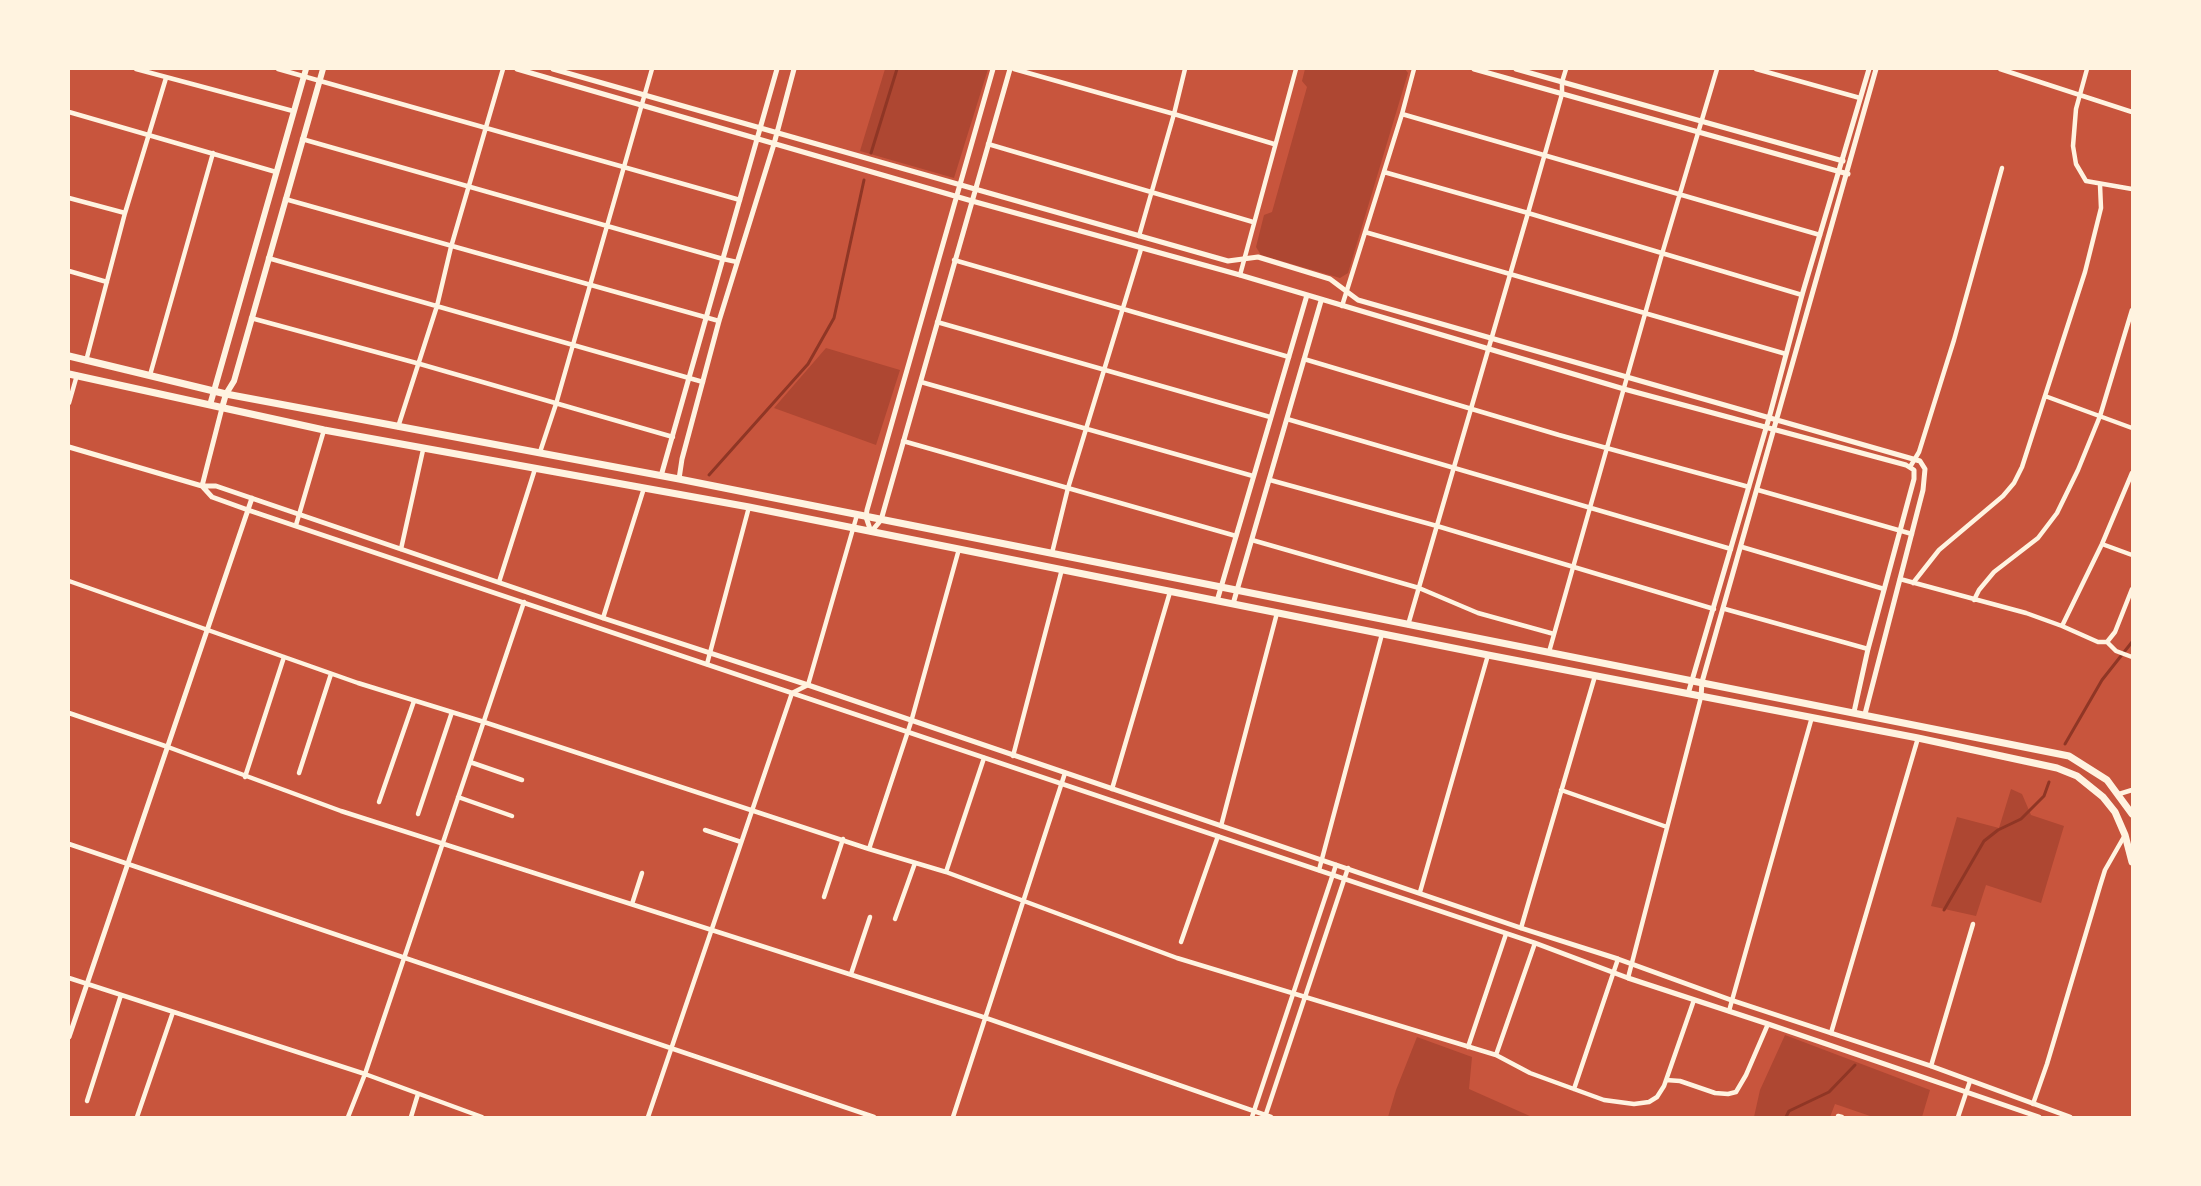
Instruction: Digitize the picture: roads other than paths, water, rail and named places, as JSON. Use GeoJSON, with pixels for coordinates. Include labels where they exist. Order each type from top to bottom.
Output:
{"type":"FeatureCollection","features":[{"type":"Feature","properties":{"kind":"main road"},"geometry":{"type":"LineString","coordinates":[[210,405],[306,69]]}},
{"type":"Feature","properties":{"kind":"main road"},"geometry":{"type":"LineString","coordinates":[[222,408],[226,394],[234,381],[323,69]]}},
{"type":"Feature","properties":{"kind":"main road"},"geometry":{"type":"LineString","coordinates":[[69,356],[226,394],[679,479],[2069,756],[2107,780],[2132,814]]}},
{"type":"Feature","properties":{"kind":"main road"},"geometry":{"type":"LineString","coordinates":[[73,374],[423,450],[749,507],[1488,655],[1918,738],[2057,768],[2077,776],[2103,797],[2115,812],[2126,835],[2132,862]]}},
{"type":"Feature","properties":{"kind":"main road"},"geometry":{"type":"LineString","coordinates":[[1008,559],[1011,546]]}},
{"type":"Feature","properties":{"kind":"main road"},"geometry":{"type":"LineString","coordinates":[[1033,564],[1036,550]]}},
{"type":"Feature","properties":{"kind":"street"},"geometry":{"type":"LineString","coordinates":[[278,69],[740,200]]}},
{"type":"Feature","properties":{"kind":"street"},"geometry":{"type":"LineString","coordinates":[[398,428],[437,306],[451,247],[503,69]]}},
{"type":"Feature","properties":{"kind":"street"},"geometry":{"type":"LineString","coordinates":[[517,69],[972,201],[1239,275],[1321,301],[1624,388],[1910,467],[1915,473],[1868,649],[1854,712]]}},
{"type":"Feature","properties":{"kind":"street"},"geometry":{"type":"LineString","coordinates":[[553,69],[1228,261],[1258,257],[1330,279],[1358,300],[1919,461],[1925,469],[1925,481],[1865,714]]}},
{"type":"Feature","properties":{"kind":"street"},"geometry":{"type":"LineString","coordinates":[[540,452],[573,346],[652,69]]}},
{"type":"Feature","properties":{"kind":"street"},"geometry":{"type":"LineString","coordinates":[[661,476],[777,69]]}},
{"type":"Feature","properties":{"kind":"street"},"geometry":{"type":"LineString","coordinates":[[679,479],[682,459],[719,321],[774,144],[794,69]]}},
{"type":"Feature","properties":{"kind":"street"},"geometry":{"type":"LineString","coordinates":[[871,532],[866,517],[993,69]]}},
{"type":"Feature","properties":{"kind":"street"},"geometry":{"type":"LineString","coordinates":[[871,532],[881,520],[954,260],[1012,69],[1274,144]]}},
{"type":"Feature","properties":{"kind":"street"},"geometry":{"type":"LineString","coordinates":[[1139,236],[1185,69]]}},
{"type":"Feature","properties":{"kind":"street"},"geometry":{"type":"LineString","coordinates":[[1239,275],[1296,69]]}},
{"type":"Feature","properties":{"kind":"street"},"geometry":{"type":"LineString","coordinates":[[1342,306],[1414,69]]}},
{"type":"Feature","properties":{"kind":"street"},"geometry":{"type":"LineString","coordinates":[[1474,69],[1848,174]]}},
{"type":"Feature","properties":{"kind":"street"},"geometry":{"type":"LineString","coordinates":[[1516,69],[1703,120],[1851,164]]}},
{"type":"Feature","properties":{"kind":"street"},"geometry":{"type":"LineString","coordinates":[[1408,625],[1562,94],[1562,82],[1566,69]]}},
{"type":"Feature","properties":{"kind":"street"},"geometry":{"type":"LineString","coordinates":[[1549,652],[1679,194],[1717,69]]}},
{"type":"Feature","properties":{"kind":"street"},"geometry":{"type":"LineString","coordinates":[[1756,69],[1860,98]]}},
{"type":"Feature","properties":{"kind":"street"},"geometry":{"type":"LineString","coordinates":[[1688,694],[1869,69]]}},
{"type":"Feature","properties":{"kind":"street"},"geometry":{"type":"LineString","coordinates":[[1628,978],[1701,697],[1702,682],[1725,609],[1876,69]]}},
{"type":"Feature","properties":{"kind":"street"},"geometry":{"type":"LineString","coordinates":[[2000,69],[2132,112]]}},
{"type":"Feature","properties":{"kind":"street"},"geometry":{"type":"LineString","coordinates":[[2087,69],[2079,96],[2073,146],[2076,164],[2086,182],[2132,189]]}},
{"type":"Feature","properties":{"kind":"street"},"geometry":{"type":"LineString","coordinates":[[140,70],[293,111]]}},
{"type":"Feature","properties":{"kind":"street"},"geometry":{"type":"LineString","coordinates":[[86,361],[125,213],[166,78]]}},
{"type":"Feature","properties":{"kind":"street"},"geometry":{"type":"LineString","coordinates":[[69,112],[276,171]]}},
{"type":"Feature","properties":{"kind":"street"},"geometry":{"type":"LineString","coordinates":[[1402,114],[1820,235]]}},
{"type":"Feature","properties":{"kind":"street"},"geometry":{"type":"LineString","coordinates":[[302,139],[737,262]]}},
{"type":"Feature","properties":{"kind":"street"},"geometry":{"type":"LineString","coordinates":[[988,144],[1253,222]]}},
{"type":"Feature","properties":{"kind":"street"},"geometry":{"type":"LineString","coordinates":[[150,375],[213,153]]}},
{"type":"Feature","properties":{"kind":"street"},"geometry":{"type":"LineString","coordinates":[[1910,467],[1919,461],[2002,168]]}},
{"type":"Feature","properties":{"kind":"street"},"geometry":{"type":"LineString","coordinates":[[1384,172],[1802,295]]}},
{"type":"Feature","properties":{"kind":"street"},"geometry":{"type":"LineString","coordinates":[[1913,583],[1939,550],[2003,496],[2013,483],[2031,444],[2085,272],[2101,208],[2100,185]]}},
{"type":"Feature","properties":{"kind":"street"},"geometry":{"type":"LineString","coordinates":[[69,198],[125,213]]}},
{"type":"Feature","properties":{"kind":"street"},"geometry":{"type":"LineString","coordinates":[[285,200],[719,321]]}},
{"type":"Feature","properties":{"kind":"street"},"geometry":{"type":"LineString","coordinates":[[1365,232],[1786,354]]}},
{"type":"Feature","properties":{"kind":"street"},"geometry":{"type":"LineString","coordinates":[[1154,252],[1158,241]]}},
{"type":"Feature","properties":{"kind":"street"},"geometry":{"type":"LineString","coordinates":[[1052,554],[1068,488],[1141,249]]}},
{"type":"Feature","properties":{"kind":"street"},"geometry":{"type":"LineString","coordinates":[[268,258],[703,382]]}},
{"type":"Feature","properties":{"kind":"street"},"geometry":{"type":"LineString","coordinates":[[954,260],[1289,357]]}},
{"type":"Feature","properties":{"kind":"street"},"geometry":{"type":"LineString","coordinates":[[69,271],[107,282]]}},
{"type":"Feature","properties":{"kind":"street"},"geometry":{"type":"LineString","coordinates":[[1217,601],[1307,295]]}},
{"type":"Feature","properties":{"kind":"street"},"geometry":{"type":"LineString","coordinates":[[1233,604],[1321,301]]}},
{"type":"Feature","properties":{"kind":"street"},"geometry":{"type":"LineString","coordinates":[[1974,600],[1994,572],[2038,538],[2049,526],[2069,491],[2100,416],[2132,310]]}},
{"type":"Feature","properties":{"kind":"street"},"geometry":{"type":"LineString","coordinates":[[251,318],[673,437]]}},
{"type":"Feature","properties":{"kind":"street"},"geometry":{"type":"LineString","coordinates":[[937,322],[1270,417]]}},
{"type":"Feature","properties":{"kind":"street"},"geometry":{"type":"LineString","coordinates":[[1304,359],[1749,487]]}},
{"type":"Feature","properties":{"kind":"street"},"geometry":{"type":"LineString","coordinates":[[69,403],[73,374]]}},
{"type":"Feature","properties":{"kind":"street"},"geometry":{"type":"LineString","coordinates":[[921,382],[1253,476]]}},
{"type":"Feature","properties":{"kind":"street"},"geometry":{"type":"LineString","coordinates":[[2045,396],[2132,428]]}},
{"type":"Feature","properties":{"kind":"street"},"geometry":{"type":"LineString","coordinates":[[202,486],[222,408]]}},
{"type":"Feature","properties":{"kind":"street"},"geometry":{"type":"LineString","coordinates":[[1287,419],[1731,549]]}},
{"type":"Feature","properties":{"kind":"street"},"geometry":{"type":"LineString","coordinates":[[296,525],[324,430]]}},
{"type":"Feature","properties":{"kind":"street"},"geometry":{"type":"LineString","coordinates":[[903,441],[1236,536]]}},
{"type":"Feature","properties":{"kind":"street"},"geometry":{"type":"LineString","coordinates":[[69,447],[202,486],[216,486],[252,498],[1618,959],[1731,1000],[1931,1066],[2070,1117]]}},
{"type":"Feature","properties":{"kind":"street"},"geometry":{"type":"LineString","coordinates":[[401,549],[423,450]]}},
{"type":"Feature","properties":{"kind":"street"},"geometry":{"type":"LineString","coordinates":[[499,582],[535,469]]}},
{"type":"Feature","properties":{"kind":"street"},"geometry":{"type":"LineString","coordinates":[[2062,626],[2102,544],[2132,473]]}},
{"type":"Feature","properties":{"kind":"street"},"geometry":{"type":"LineString","coordinates":[[1270,480],[1437,526],[1714,609]]}},
{"type":"Feature","properties":{"kind":"street"},"geometry":{"type":"LineString","coordinates":[[202,486],[212,497],[248,510],[1062,785],[1345,878],[1535,943],[1628,978],[2039,1117]]}},
{"type":"Feature","properties":{"kind":"street"},"geometry":{"type":"LineString","coordinates":[[603,618],[644,488]]}},
{"type":"Feature","properties":{"kind":"street"},"geometry":{"type":"LineString","coordinates":[[1758,490],[1912,534]]}},
{"type":"Feature","properties":{"kind":"street"},"geometry":{"type":"LineString","coordinates":[[69,1037],[252,498]]}},
{"type":"Feature","properties":{"kind":"street"},"geometry":{"type":"LineString","coordinates":[[706,664],[749,507]]}},
{"type":"Feature","properties":{"kind":"street"},"geometry":{"type":"LineString","coordinates":[[648,1117],[792,693],[808,685],[857,515]]}},
{"type":"Feature","properties":{"kind":"street"},"geometry":{"type":"LineString","coordinates":[[1252,540],[1419,588],[1478,613],[1554,634]]}},
{"type":"Feature","properties":{"kind":"street"},"geometry":{"type":"LineString","coordinates":[[2102,544],[2132,555]]}},
{"type":"Feature","properties":{"kind":"street"},"geometry":{"type":"LineString","coordinates":[[1742,547],[1884,589]]}},
{"type":"Feature","properties":{"kind":"street"},"geometry":{"type":"LineString","coordinates":[[869,849],[912,722],[959,549]]}},
{"type":"Feature","properties":{"kind":"street"},"geometry":{"type":"LineString","coordinates":[[1013,756],[1062,569]]}},
{"type":"Feature","properties":{"kind":"street"},"geometry":{"type":"LineString","coordinates":[[1900,579],[2026,613],[2098,642],[2107,642],[2116,651],[2132,657]]}},
{"type":"Feature","properties":{"kind":"street"},"geometry":{"type":"LineString","coordinates":[[69,581],[331,674],[946,872],[1177,958],[1305,999],[1496,1055],[1530,1073],[1604,1100],[1634,1104],[1654,1100],[1660,1094],[1694,1000]]}},
{"type":"Feature","properties":{"kind":"street"},"geometry":{"type":"LineString","coordinates":[[2107,642],[2115,632],[2132,589]]}},
{"type":"Feature","properties":{"kind":"street"},"geometry":{"type":"LineString","coordinates":[[1112,789],[1170,592]]}},
{"type":"Feature","properties":{"kind":"street"},"geometry":{"type":"LineString","coordinates":[[348,1117],[365,1074],[524,602]]}},
{"type":"Feature","properties":{"kind":"street"},"geometry":{"type":"LineString","coordinates":[[573,620],[578,608]]}},
{"type":"Feature","properties":{"kind":"street"},"geometry":{"type":"LineString","coordinates":[[1725,609],[1868,649]]}},
{"type":"Feature","properties":{"kind":"street"},"geometry":{"type":"LineString","coordinates":[[1221,826],[1277,613]]}},
{"type":"Feature","properties":{"kind":"street"},"geometry":{"type":"LineString","coordinates":[[1319,870],[1382,634]]}},
{"type":"Feature","properties":{"kind":"street"},"geometry":{"type":"LineString","coordinates":[[1420,892],[1488,655]]}},
{"type":"Feature","properties":{"kind":"street"},"geometry":{"type":"LineString","coordinates":[[245,777],[284,657]]}},
{"type":"Feature","properties":{"kind":"street"},"geometry":{"type":"LineString","coordinates":[[299,773],[331,674]]}},
{"type":"Feature","properties":{"kind":"street"},"geometry":{"type":"LineString","coordinates":[[1521,928],[1595,676]]}},
{"type":"Feature","properties":{"kind":"street"},"geometry":{"type":"LineString","coordinates":[[379,802],[414,700]]}},
{"type":"Feature","properties":{"kind":"street"},"geometry":{"type":"LineString","coordinates":[[418,814],[452,712]]}},
{"type":"Feature","properties":{"kind":"street"},"geometry":{"type":"LineString","coordinates":[[69,713],[442,845],[711,928],[986,1018],[1252,1114],[1267,1116],[1348,868]]}},
{"type":"Feature","properties":{"kind":"street"},"geometry":{"type":"LineString","coordinates":[[1729,1011],[1812,717]]}},
{"type":"Feature","properties":{"kind":"street"},"geometry":{"type":"LineString","coordinates":[[1831,1034],[1918,738]]}},
{"type":"Feature","properties":{"kind":"street"},"geometry":{"type":"LineString","coordinates":[[946,872],[984,758]]}},
{"type":"Feature","properties":{"kind":"street"},"geometry":{"type":"LineString","coordinates":[[470,762],[522,780]]}},
{"type":"Feature","properties":{"kind":"street"},"geometry":{"type":"LineString","coordinates":[[953,1117],[1065,773]]}},
{"type":"Feature","properties":{"kind":"street"},"geometry":{"type":"LineString","coordinates":[[1560,790],[1667,827]]}},
{"type":"Feature","properties":{"kind":"street"},"geometry":{"type":"LineString","coordinates":[[2119,794],[2132,790]]}},
{"type":"Feature","properties":{"kind":"street"},"geometry":{"type":"LineString","coordinates":[[458,797],[512,816]]}},
{"type":"Feature","properties":{"kind":"street"},"geometry":{"type":"LineString","coordinates":[[1150,814],[1154,803]]}},
{"type":"Feature","properties":{"kind":"street"},"geometry":{"type":"LineString","coordinates":[[705,830],[741,842]]}},
{"type":"Feature","properties":{"kind":"street"},"geometry":{"type":"LineString","coordinates":[[2033,1104],[2105,870],[2126,835]]}},
{"type":"Feature","properties":{"kind":"street"},"geometry":{"type":"LineString","coordinates":[[1181,942],[1218,836]]}},
{"type":"Feature","properties":{"kind":"street"},"geometry":{"type":"LineString","coordinates":[[824,897],[843,839]]}},
{"type":"Feature","properties":{"kind":"street"},"geometry":{"type":"LineString","coordinates":[[69,844],[874,1117]]}},
{"type":"Feature","properties":{"kind":"street"},"geometry":{"type":"LineString","coordinates":[[895,919],[915,863]]}},
{"type":"Feature","properties":{"kind":"street"},"geometry":{"type":"LineString","coordinates":[[1252,1114],[1336,865]]}},
{"type":"Feature","properties":{"kind":"street"},"geometry":{"type":"LineString","coordinates":[[632,904],[642,873]]}},
{"type":"Feature","properties":{"kind":"street"},"geometry":{"type":"LineString","coordinates":[[1448,914],[1452,903]]}},
{"type":"Feature","properties":{"kind":"street"},"geometry":{"type":"LineString","coordinates":[[851,974],[870,917]]}},
{"type":"Feature","properties":{"kind":"street"},"geometry":{"type":"LineString","coordinates":[[1931,1066],[1973,924]]}},
{"type":"Feature","properties":{"kind":"street"},"geometry":{"type":"LineString","coordinates":[[1468,1047],[1506,934]]}},
{"type":"Feature","properties":{"kind":"street"},"geometry":{"type":"LineString","coordinates":[[1496,1055],[1535,943]]}},
{"type":"Feature","properties":{"kind":"street"},"geometry":{"type":"LineString","coordinates":[[1574,1089],[1618,959]]}},
{"type":"Feature","properties":{"kind":"street"},"geometry":{"type":"LineString","coordinates":[[69,978],[365,1074],[482,1117]]}},
{"type":"Feature","properties":{"kind":"street"},"geometry":{"type":"LineString","coordinates":[[87,1101],[121,995]]}},
{"type":"Feature","properties":{"kind":"street"},"geometry":{"type":"LineString","coordinates":[[137,1117],[173,1012]]}},
{"type":"Feature","properties":{"kind":"street"},"geometry":{"type":"LineString","coordinates":[[1666,1080],[1680,1081],[1715,1093],[1736,1092],[1746,1076],[1768,1024]]}},
{"type":"Feature","properties":{"kind":"street"},"geometry":{"type":"LineString","coordinates":[[1958,1117],[1970,1081]]}},
{"type":"Feature","properties":{"kind":"street"},"geometry":{"type":"LineString","coordinates":[[411,1117],[418,1094]]}},
{"type":"Feature","properties":{"kind":"waterway"},"geometry":{"type":"LineString","coordinates":[[871,153],[897,69]]}},
{"type":"Feature","properties":{"kind":"waterway"},"geometry":{"type":"LineString","coordinates":[[709,475],[808,364],[834,318],[864,180]]}},
{"type":"Feature","properties":{"kind":"waterway"},"geometry":{"type":"LineString","coordinates":[[2065,744],[2102,680],[2132,642]]}},
{"type":"Feature","properties":{"kind":"waterway"},"geometry":{"type":"LineString","coordinates":[[1944,910],[1984,841],[1998,830],[2021,819],[2044,796],[2049,782]]}},
{"type":"Feature","properties":{"kind":"waterway"},"geometry":{"type":"LineString","coordinates":[[1786,1117],[1789,1111],[1829,1092],[1855,1065]]}}]}
